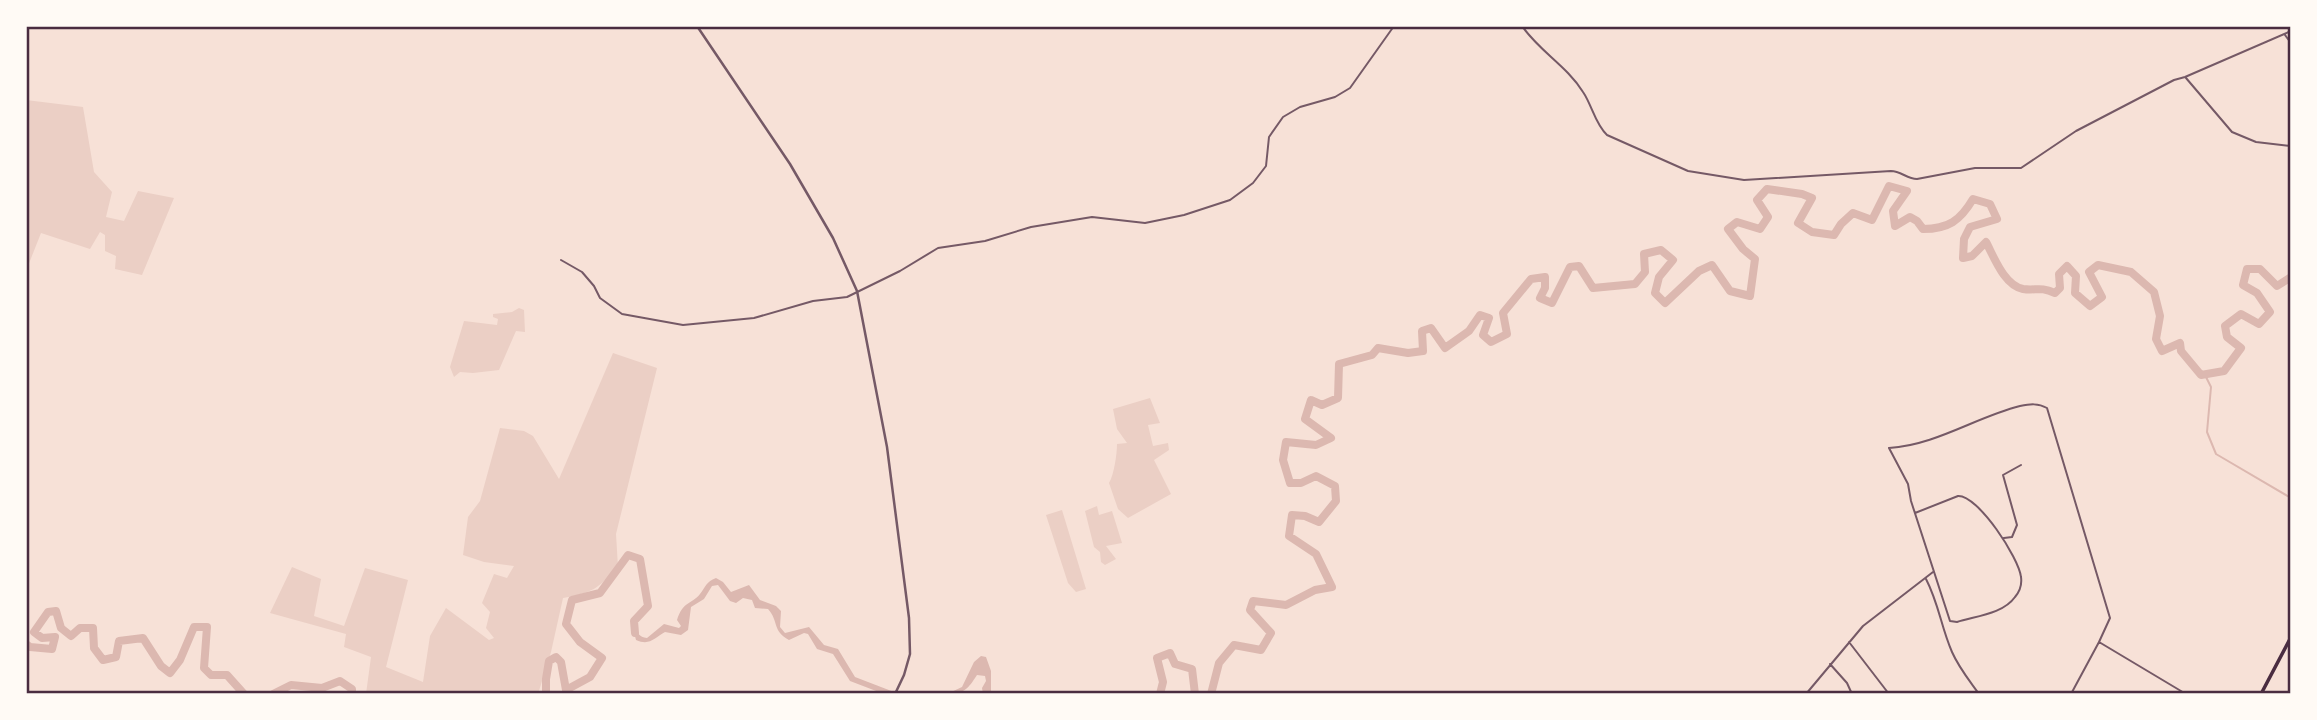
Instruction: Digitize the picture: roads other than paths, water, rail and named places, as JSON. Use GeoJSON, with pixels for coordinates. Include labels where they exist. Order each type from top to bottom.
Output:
{"type":"FeatureCollection","features":[{"type":"Feature","properties":{"kind":"main road"},"geometry":{"type":"LineString","coordinates":[[2261,694],[2288,648],[2291,637]]}},
{"type":"Feature","properties":{"kind":"street"},"geometry":{"type":"LineString","coordinates":[[696,26],[789,164],[833,238],[857,291],[887,447],[909,618],[910,654],[895,694]]}},
{"type":"Feature","properties":{"kind":"street"},"geometry":{"type":"LineString","coordinates":[[562,260],[589,279],[600,298],[609,306],[636,318],[677,325],[754,318],[813,301],[847,297],[900,271],[928,251],[985,241],[1031,227],[1092,217],[1151,223],[1230,200],[1253,183],[1268,161],[1269,137],[1283,117],[1300,107],[1335,97],[1350,88],[1394,26]]}},
{"type":"Feature","properties":{"kind":"street"},"geometry":{"type":"LineString","coordinates":[[1522,26],[1575,80],[1607,135],[1684,169],[1744,180],[1891,171],[1917,179],[1975,168],[2021,168],[2076,131],[2174,80],[2291,31]]}},
{"type":"Feature","properties":{"kind":"street"},"geometry":{"type":"LineString","coordinates":[[2285,35],[2291,43]]}},
{"type":"Feature","properties":{"kind":"street"},"geometry":{"type":"LineString","coordinates":[[2186,77],[2232,132],[2256,142],[2291,146]]}},
{"type":"Feature","properties":{"kind":"street"},"geometry":{"type":"LineString","coordinates":[[1915,513],[1963,496],[1973,501],[2003,538],[2019,567],[2021,582],[2016,596],[2004,608],[1952,623],[1945,613],[1915,513],[1908,484],[1889,448],[1933,439],[2019,406],[2037,404],[2047,408],[2110,618],[2071,694]]}},
{"type":"Feature","properties":{"kind":"street"},"geometry":{"type":"LineString","coordinates":[[2003,538],[2012,537],[2017,525],[2003,475],[2021,465]]}},
{"type":"Feature","properties":{"kind":"street"},"geometry":{"type":"LineString","coordinates":[[1806,694],[1848,641],[1868,621],[1934,572]]}},
{"type":"Feature","properties":{"kind":"street"},"geometry":{"type":"LineString","coordinates":[[1926,578],[1935,594],[1952,652],[1963,674],[1979,694]]}},
{"type":"Feature","properties":{"kind":"street"},"geometry":{"type":"LineString","coordinates":[[1848,641],[1889,694]]}},
{"type":"Feature","properties":{"kind":"street"},"geometry":{"type":"LineString","coordinates":[[2099,642],[2186,694]]}},
{"type":"Feature","properties":{"kind":"street"},"geometry":{"type":"LineString","coordinates":[[1830,663],[1853,694]]}},
{"type":"Feature","properties":{"kind":"waterway"},"geometry":{"type":"LineString","coordinates":[[1211,694],[1219,663],[1234,645],[1261,650],[1271,633],[1250,610],[1253,601],[1286,605],[1315,590],[1332,587],[1316,554],[1289,536],[1292,515],[1305,516],[1319,522],[1336,501],[1335,486],[1316,476],[1301,483],[1290,483],[1283,460],[1286,442],[1316,445],[1331,438],[1305,419],[1311,400],[1322,405],[1338,398],[1339,364],[1372,355],[1378,348],[1408,353],[1423,351],[1422,331],[1431,328],[1445,348],[1469,331],[1480,315],[1489,318],[1483,335],[1491,342],[1507,334],[1503,313],[1531,279],[1545,277],[1545,288],[1540,298],[1552,303],[1570,267],[1579,266],[1593,288],[1635,284],[1645,272],[1644,254],[1661,250],[1673,260],[1659,277],[1655,293],[1665,303],[1699,271],[1712,265],[1730,291],[1750,296],[1755,259],[1743,249],[1728,229],[1737,222],[1760,229],[1768,217],[1757,200],[1767,189],[1812,198],[1798,223],[1812,232],[1834,235],[1853,213],[1872,220],[1889,186],[1907,191],[1893,211],[1895,226],[1910,217],[1923,229],[1940,227],[1958,218],[1973,199],[1990,204],[1997,219],[1970,227],[1964,239],[1963,258],[1972,256],[1986,242],[2005,276],[2023,289],[2042,289],[2055,293],[2060,288],[2059,274],[2067,266],[2076,276],[2075,293],[2090,306],[2102,297],[2089,272],[2098,265],[2131,272],[2154,292],[2160,316],[2156,339],[2162,351],[2180,343],[2181,351],[2201,375],[2224,371],[2241,348],[2227,337],[2225,326],[2241,314],[2259,324],[2270,312],[2257,293],[2243,285],[2247,269],[2260,269],[2277,286],[2291,277]]}},
{"type":"Feature","properties":{"kind":"waterway"},"geometry":{"type":"LineString","coordinates":[[2205,375],[2211,387],[2207,432],[2216,454],[2291,498]]}},
{"type":"Feature","properties":{"kind":"waterway"},"geometry":{"type":"LineString","coordinates":[[546,694],[549,661],[556,657],[561,662],[566,690],[590,677],[602,658],[580,642],[566,624],[572,600],[600,593],[628,555],[640,559],[648,606],[634,621],[635,633]]}},
{"type":"Feature","properties":{"kind":"waterway"},"geometry":{"type":"LineString","coordinates":[[26,644],[30,647],[52,649],[55,637],[42,638],[34,632],[48,612],[56,611],[61,628],[71,636],[80,628],[93,628],[94,648],[103,660],[116,657],[119,641],[143,638],[161,666],[170,673],[180,660],[194,627],[207,627],[204,668],[211,675],[227,675],[244,694]]}},
{"type":"Feature","properties":{"kind":"waterway"},"geometry":{"type":"LineString","coordinates":[[1160,694],[1163,682],[1157,658],[1170,653],[1175,664],[1192,669],[1195,694]]}},
{"type":"Feature","properties":{"kind":"waterway"},"geometry":{"type":"LineString","coordinates":[[273,694],[291,685],[322,688],[340,681],[352,689],[352,694]]}}]}
